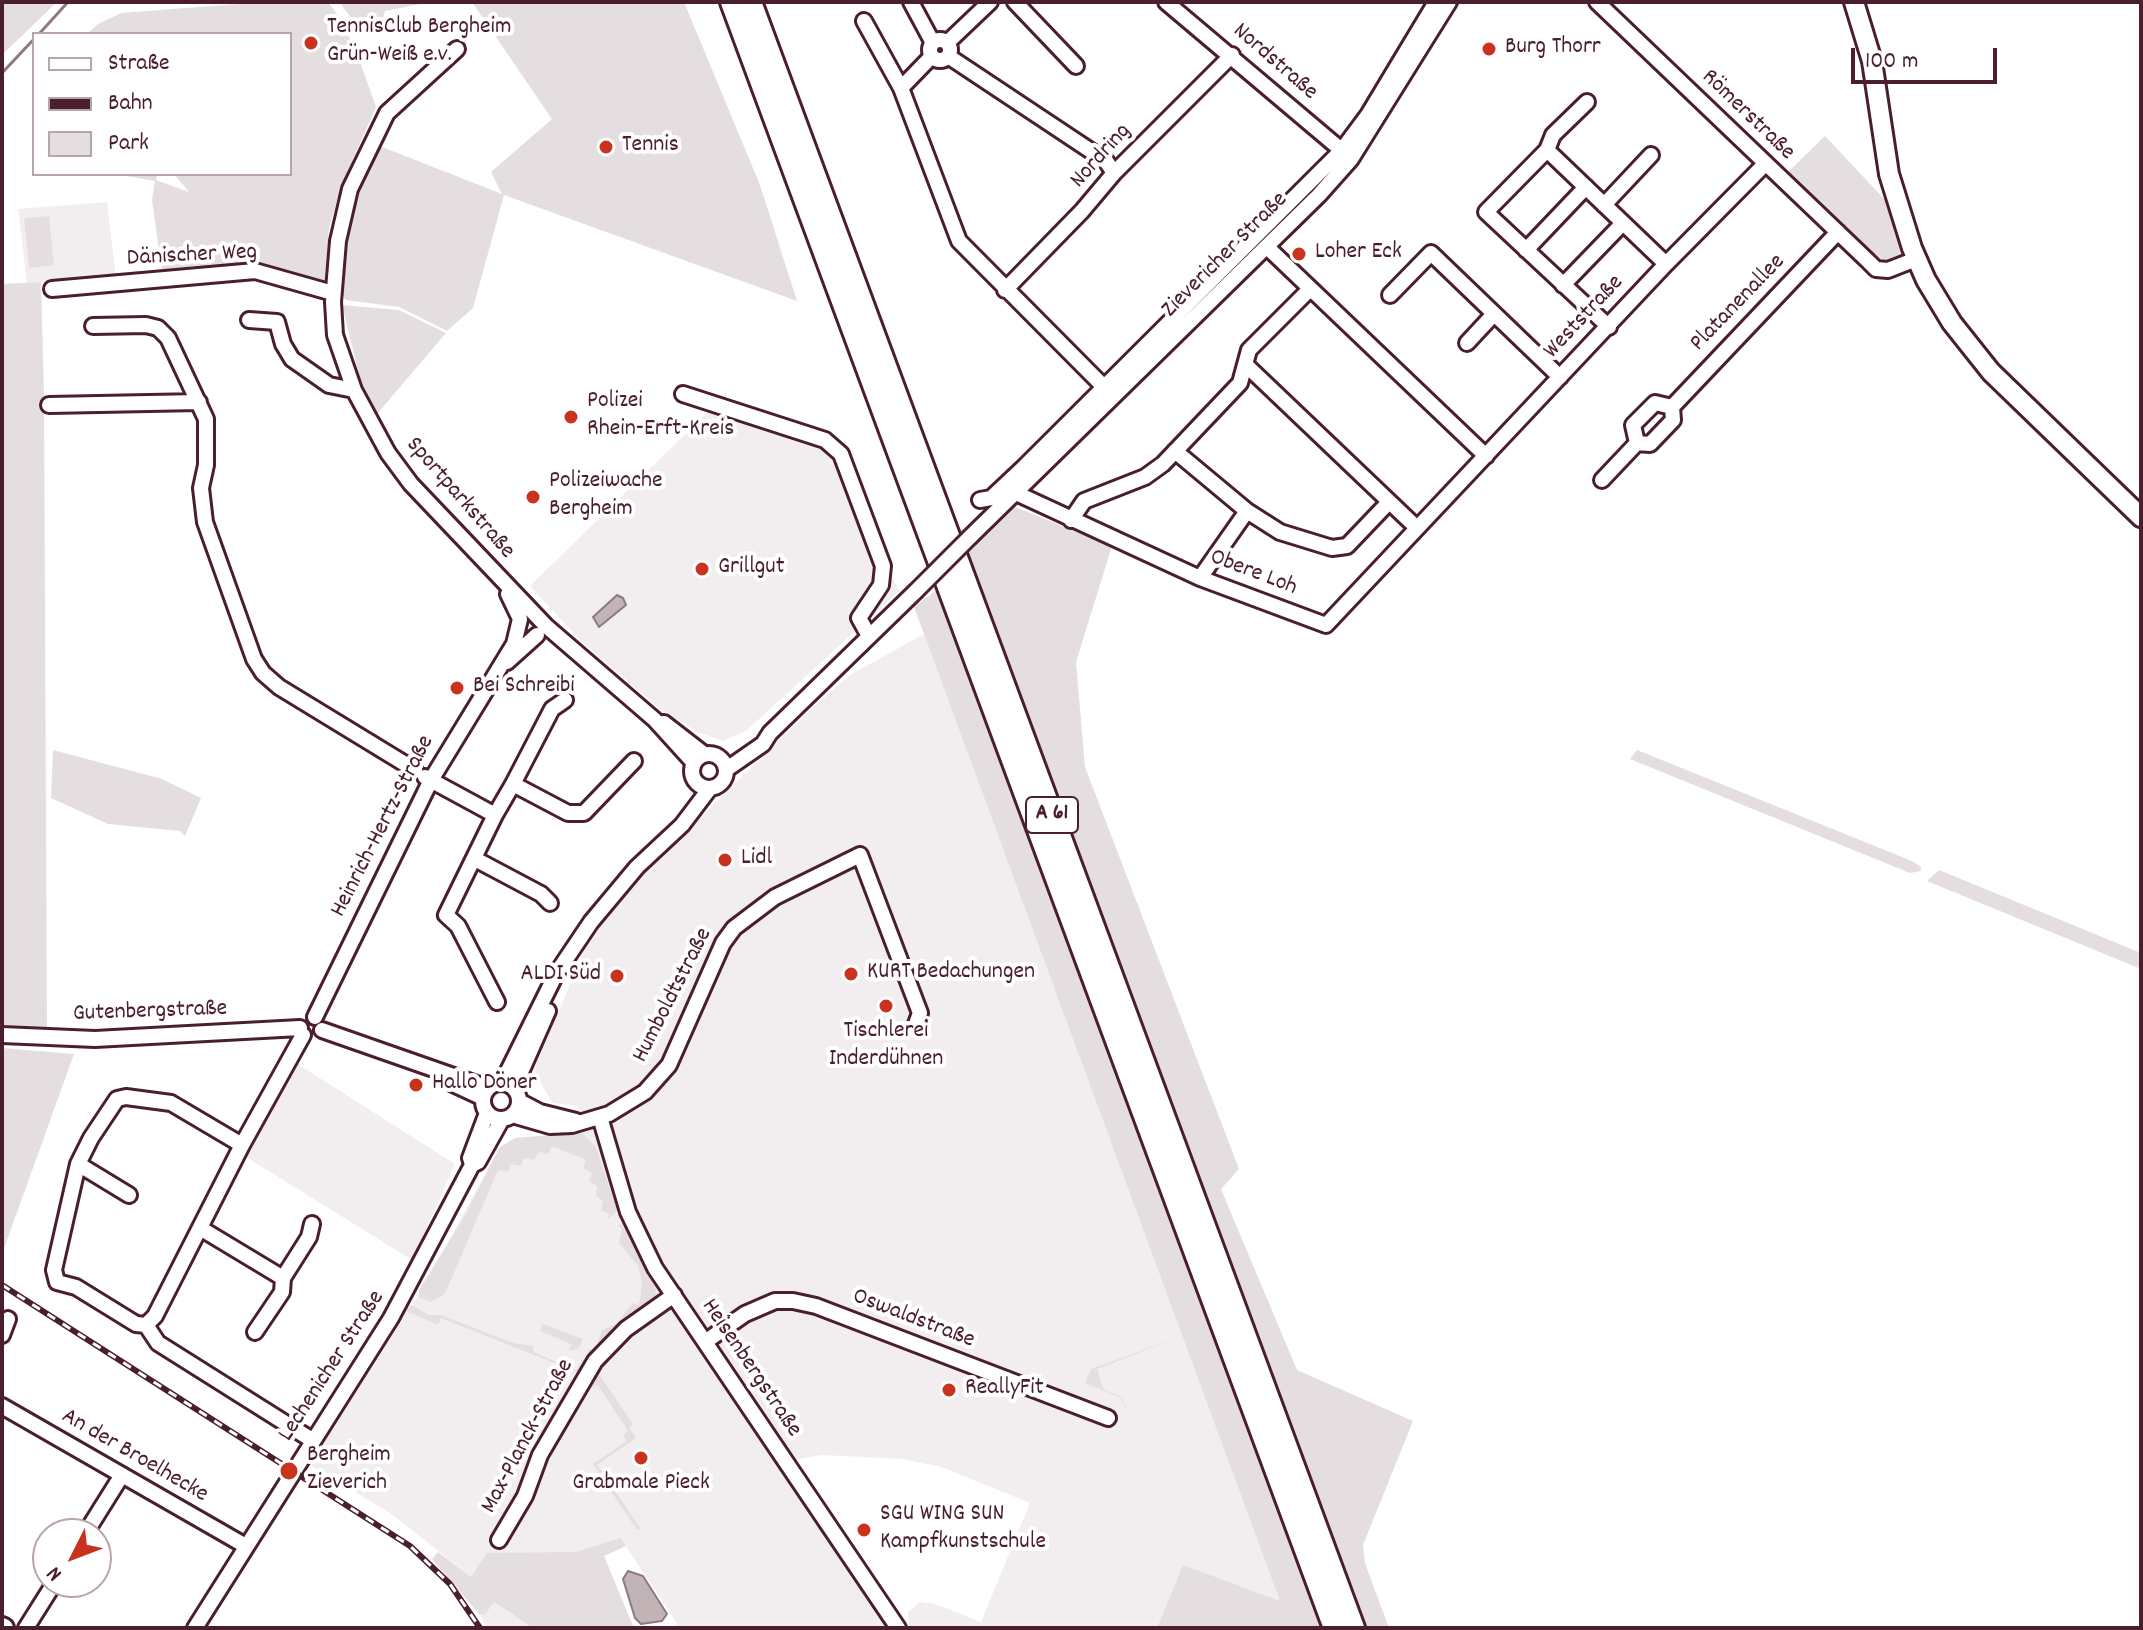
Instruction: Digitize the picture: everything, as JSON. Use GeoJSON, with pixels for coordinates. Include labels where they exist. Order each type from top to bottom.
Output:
{"type":"FeatureCollection","features":[{"type":"Feature","properties":{"kind":"highway","name":"A 61"},"geometry":{"type":"LineString","coordinates":[[731,2],[1334,1628]]}},
{"type":"Feature","properties":{"kind":"highway","name":"A 61"},"geometry":{"type":"LineString","coordinates":[[751,2],[1354,1628]]}},
{"type":"Feature","properties":{"kind":"main road"},"geometry":{"type":"LineString","coordinates":[[1854,2],[1872,61],[1889,174],[1916,259],[1952,323],[1991,372],[2141,517]]}},
{"type":"Feature","properties":{"kind":"street"},"geometry":{"type":"LineString","coordinates":[[911,2],[940,49],[1106,161],[1114,173]]}},
{"type":"Feature","properties":{"kind":"street"},"geometry":{"type":"LineString","coordinates":[[901,88],[990,2]]}},
{"type":"Feature","properties":{"kind":"street"},"geometry":{"type":"LineString","coordinates":[[1015,2],[1076,66]]}},
{"type":"Feature","properties":{"kind":"street","name":"Nordstraße"},"geometry":{"type":"LineString","coordinates":[[1166,2],[1346,155]]}},
{"type":"Feature","properties":{"kind":"street","name":"Zievericher Straße"},"geometry":{"type":"LineString","coordinates":[[980,500],[991,498],[1346,155],[1436,2]]}},
{"type":"Feature","properties":{"kind":"street","name":"Zievericher Straße"},"geometry":{"type":"LineString","coordinates":[[770,733],[1267,247],[1346,155],[1449,2]]}},
{"type":"Feature","properties":{"kind":"street","name":"Römerstraße"},"geometry":{"type":"LineString","coordinates":[[1597,2],[1876,269],[1888,270],[1916,259]]}},
{"type":"Feature","properties":{"kind":"street"},"geometry":{"type":"LineString","coordinates":[[864,21],[901,88],[959,241],[1105,388]]}},
{"type":"Feature","properties":{"kind":"street","name":"Sportparkstraße"},"geometry":{"type":"LineString","coordinates":[[457,49],[387,113],[350,189],[338,241],[333,293],[335,335],[354,390],[388,453],[411,484],[503,583],[581,659],[655,720],[674,728],[702,763]]}},
{"type":"Feature","properties":{"kind":"street","name":"Nordring"},"geometry":{"type":"LineString","coordinates":[[1005,290],[1082,211],[1114,173],[1232,55]]}},
{"type":"Feature","properties":{"kind":"street"},"geometry":{"type":"LineString","coordinates":[[1587,102],[1553,135],[1547,150],[1486,212],[1609,327]]}},
{"type":"Feature","properties":{"kind":"street"},"geometry":{"type":"LineString","coordinates":[[1547,150],[1666,264]]}},
{"type":"Feature","properties":{"kind":"street"},"geometry":{"type":"LineString","coordinates":[[1604,205],[1651,155]]}},
{"type":"Feature","properties":{"kind":"street","name":"Weststraße"},"geometry":{"type":"LineString","coordinates":[[1440,505],[1666,264],[1765,164]]}},
{"type":"Feature","properties":{"kind":"street"},"geometry":{"type":"LineString","coordinates":[[1526,250],[1586,187]]}},
{"type":"Feature","properties":{"kind":"street"},"geometry":{"type":"LineString","coordinates":[[1563,285],[1623,223]]}},
{"type":"Feature","properties":{"kind":"street","name":"Platanenallee"},"geometry":{"type":"LineString","coordinates":[[1637,443],[1650,444],[1673,420],[1672,407],[1838,232]]}},
{"type":"Feature","properties":{"kind":"street"},"geometry":{"type":"LineString","coordinates":[[1267,247],[1486,456]]}},
{"type":"Feature","properties":{"kind":"street"},"geometry":{"type":"LineString","coordinates":[[1390,295],[1431,253],[1560,377]]}},
{"type":"Feature","properties":{"kind":"street","name":"Dänischer Weg"},"geometry":{"type":"LineString","coordinates":[[52,289],[255,271],[333,293]]}},
{"type":"Feature","properties":{"kind":"street"},"geometry":{"type":"LineString","coordinates":[[1310,289],[1249,350],[1244,359],[1246,365],[1417,528]]}},
{"type":"Feature","properties":{"kind":"street"},"geometry":{"type":"LineString","coordinates":[[1467,343],[1493,315]]}},
{"type":"Feature","properties":{"kind":"street"},"geometry":{"type":"LineString","coordinates":[[249,320],[277,322],[283,344],[292,359],[329,385],[354,390]]}},
{"type":"Feature","properties":{"kind":"street"},"geometry":{"type":"LineString","coordinates":[[93,326],[158,328],[168,338],[206,419],[206,465],[201,488],[205,522],[254,659],[263,673],[279,687],[422,775],[495,815]]}},
{"type":"Feature","properties":{"kind":"street"},"geometry":{"type":"LineString","coordinates":[[1071,520],[1084,501],[1145,477],[1175,451],[1240,383],[1246,365]]}},
{"type":"Feature","properties":{"kind":"street"},"geometry":{"type":"LineString","coordinates":[[683,394],[825,440],[841,454],[883,566],[881,585],[859,618],[869,636]]}},
{"type":"Feature","properties":{"kind":"street"},"geometry":{"type":"LineString","coordinates":[[49,405],[199,402]]}},
{"type":"Feature","properties":{"kind":"street","name":"Platanenallee"},"geometry":{"type":"LineString","coordinates":[[1637,443],[1633,425],[1655,403],[1672,407]]}},
{"type":"Feature","properties":{"kind":"street","name":"Platanenallee"},"geometry":{"type":"LineString","coordinates":[[1602,480],[1637,443]]}},
{"type":"Feature","properties":{"kind":"street"},"geometry":{"type":"LineString","coordinates":[[1175,451],[1247,511],[1280,532],[1332,548],[1347,546],[1389,502]]}},
{"type":"Feature","properties":{"kind":"street","name":"Obere Loh"},"geometry":{"type":"LineString","coordinates":[[1016,493],[1200,578],[1326,625],[1440,505]]}},
{"type":"Feature","properties":{"kind":"street"},"geometry":{"type":"LineString","coordinates":[[1200,578],[1247,511]]}},
{"type":"Feature","properties":{"kind":"street","name":"Heinrich-Hertz-Straße"},"geometry":{"type":"LineString","coordinates":[[318,1024],[422,775],[503,664],[520,629],[520,619],[503,583]]}},
{"type":"Feature","properties":{"kind":"street","name":"Heinrich-Hertz-Straße"},"geometry":{"type":"LineString","coordinates":[[503,664],[537,635]]}},
{"type":"Feature","properties":{"kind":"street"},"geometry":{"type":"LineString","coordinates":[[497,1002],[458,926],[446,915],[552,709],[565,700]]}},
{"type":"Feature","properties":{"kind":"street"},"geometry":{"type":"LineString","coordinates":[[663,840],[689,796],[702,763],[770,733]]}},
{"type":"Feature","properties":{"kind":"street"},"geometry":{"type":"LineString","coordinates":[[500,1116],[501,1091],[575,948],[615,891],[663,840],[682,825],[710,788],[723,782],[727,769],[763,744],[770,733]]}},
{"type":"Feature","properties":{"kind":"street"},"geometry":{"type":"LineString","coordinates":[[513,784],[576,815],[584,813],[634,761]]}},
{"type":"Feature","properties":{"kind":"street"},"geometry":{"type":"LineString","coordinates":[[702,763],[727,769]]}},
{"type":"Feature","properties":{"kind":"street"},"geometry":{"type":"LineString","coordinates":[[702,763],[700,786],[710,788]]}},
{"type":"Feature","properties":{"kind":"street","name":"Humboldtstraße"},"geometry":{"type":"LineString","coordinates":[[501,1091],[540,1112],[577,1121],[600,1117],[628,1104],[660,1077],[723,943],[746,916],[825,870],[860,855],[920,1013],[916,1024]]}},
{"type":"Feature","properties":{"kind":"street"},"geometry":{"type":"LineString","coordinates":[[475,859],[541,894],[550,903]]}},
{"type":"Feature","properties":{"kind":"street"},"geometry":{"type":"LineString","coordinates":[[146,1325],[155,1316],[301,1031],[304,1018],[446,1076],[456,1075],[501,1091]]}},
{"type":"Feature","properties":{"kind":"street","name":"Gutenbergstraße"},"geometry":{"type":"LineString","coordinates":[[2,1035],[95,1039],[301,1031]]}},
{"type":"Feature","properties":{"kind":"street","name":"Lechenicher Straße"},"geometry":{"type":"LineString","coordinates":[[195,1628],[244,1545],[406,1293],[500,1116],[501,1091]]}},
{"type":"Feature","properties":{"kind":"street"},"geometry":{"type":"LineString","coordinates":[[146,1325],[136,1324],[76,1287],[57,1282],[54,1270],[78,1164],[117,1099],[126,1097],[171,1103],[242,1145]]}},
{"type":"Feature","properties":{"kind":"street","name":"Humboldtstraße"},"geometry":{"type":"LineString","coordinates":[[500,1116],[550,1126],[572,1125],[577,1121]]}},
{"type":"Feature","properties":{"kind":"street","name":"Heisenbergstraße"},"geometry":{"type":"LineString","coordinates":[[600,1117],[628,1212],[674,1295],[898,1628]]}},
{"type":"Feature","properties":{"kind":"street"},"geometry":{"type":"LineString","coordinates":[[78,1164],[129,1195]]}},
{"type":"Feature","properties":{"kind":"street"},"geometry":{"type":"LineString","coordinates":[[255,1332],[282,1292],[283,1278],[309,1237],[312,1224]]}},
{"type":"Feature","properties":{"kind":"street"},"geometry":{"type":"LineString","coordinates":[[200,1228],[283,1278]]}},
{"type":"Feature","properties":{"kind":"street","name":"Max-Planck-Straße"},"geometry":{"type":"LineString","coordinates":[[499,1540],[525,1496],[540,1455],[595,1361],[626,1329],[674,1295]]}},
{"type":"Feature","properties":{"kind":"street","name":"Oswaldstraße"},"geometry":{"type":"LineString","coordinates":[[705,1342],[745,1314],[775,1301],[793,1301],[816,1306],[1108,1418]]}},
{"type":"Feature","properties":{"kind":"street"},"geometry":{"type":"LineString","coordinates":[[2,1335],[8,1319]]}},
{"type":"Feature","properties":{"kind":"street"},"geometry":{"type":"LineString","coordinates":[[146,1325],[158,1343],[312,1440]]}},
{"type":"Feature","properties":{"kind":"street","name":"An der Broelhecke"},"geometry":{"type":"LineString","coordinates":[[2,1406],[244,1545]]}},
{"type":"Feature","properties":{"kind":"street"},"geometry":{"type":"LineString","coordinates":[[95,1518],[122,1475]]}},
{"type":"Feature","properties":{"kind":"street"},"geometry":{"type":"LineString","coordinates":[[513,1518],[518,1537]]}},
{"type":"Feature","properties":{"kind":"street"},"geometry":{"type":"LineString","coordinates":[[26,1628],[45,1598]]}},
{"type":"Feature","properties":{"kind":"shaded area"},"geometry":{"type":"Polygon","coordinates":[[[107,202],[116,277],[27,283],[18,209],[107,202]]]}},
{"type":"Feature","properties":{"kind":"shaded area"},"geometry":{"type":"Polygon","coordinates":[[[710,410],[829,447],[899,591],[746,731],[723,741],[697,732],[659,708],[583,643],[530,586],[710,410]]]}},
{"type":"Feature","properties":{"kind":"shaded area"},"geometry":{"type":"Polygon","coordinates":[[[617,595],[623,598],[626,605],[599,627],[593,617],[617,595]]]}},
{"type":"Feature","properties":{"kind":"shaded area"},"geometry":{"type":"Polygon","coordinates":[[[924,634],[1281,1602],[1184,1566],[1157,1628],[909,1628],[908,1612],[920,1602],[935,1604],[981,1622],[1030,1503],[941,1467],[903,1459],[821,1455],[779,1463],[891,1628],[675,1628],[677,1623],[621,1539],[575,1552],[547,1554],[471,1577],[393,1515],[310,1465],[423,1288],[496,1154],[526,1138],[580,1134],[577,1106],[552,1103],[534,1070],[584,951],[606,917],[637,879],[816,705],[850,675],[924,634]]]}},
{"type":"Feature","properties":{"kind":"shaded area"},"geometry":{"type":"Polygon","coordinates":[[[296,1063],[455,1164],[412,1260],[246,1157],[296,1063]]]}},
{"type":"Feature","properties":{"kind":"shaded area"},"geometry":{"type":"Polygon","coordinates":[[[628,1571],[643,1576],[667,1614],[662,1621],[641,1624],[635,1618],[623,1579],[628,1571]]]}},
{"type":"Feature","properties":{"kind":"shaded area"},"geometry":{"type":"Polygon","coordinates":[[[494,1602],[533,1628],[487,1628],[479,1614],[485,1615],[494,1602]]]}},
{"type":"Feature","properties":{"kind":"green space"},"geometry":{"type":"Polygon","coordinates":[[[2,2],[57,2],[2,55],[2,2]]]}},
{"type":"Feature","properties":{"kind":"green space"},"geometry":{"type":"Polygon","coordinates":[[[264,2],[328,2],[341,19],[376,107],[341,186],[329,228],[325,281],[262,266],[229,264],[162,272],[152,200],[155,181],[126,176],[157,176],[156,180],[189,192],[176,176],[292,176],[292,32],[89,32],[121,13],[264,2]]]}},
{"type":"Feature","properties":{"kind":"green space"},"geometry":{"type":"Polygon","coordinates":[[[339,2],[431,2],[385,11],[383,19],[365,35],[339,2]]]}},
{"type":"Feature","properties":{"kind":"green space"},"geometry":{"type":"Polygon","coordinates":[[[472,2],[684,2],[760,185],[797,301],[504,195],[473,308],[447,331],[399,307],[346,300],[340,292],[342,242],[354,190],[377,145],[502,194],[491,172],[552,119],[472,2]]]}},
{"type":"Feature","properties":{"kind":"green space"},"geometry":{"type":"Polygon","coordinates":[[[1825,136],[1887,202],[1904,249],[1898,260],[1887,265],[1877,263],[1784,176],[1825,136]]]}},
{"type":"Feature","properties":{"kind":"green space"},"geometry":{"type":"Polygon","coordinates":[[[49,216],[54,265],[29,268],[24,218],[49,216]]]}},
{"type":"Feature","properties":{"kind":"green space"},"geometry":{"type":"Polygon","coordinates":[[[41,282],[47,1030],[2,1025],[2,284],[41,282]]]}},
{"type":"Feature","properties":{"kind":"green space"},"geometry":{"type":"Polygon","coordinates":[[[342,305],[399,310],[446,333],[377,414],[360,378],[342,305]]]}},
{"type":"Feature","properties":{"kind":"green space"},"geometry":{"type":"Polygon","coordinates":[[[1015,507],[1112,546],[1076,662],[1085,767],[1239,1169],[1221,1189],[1297,1370],[1413,1421],[1363,1545],[1365,1563],[1389,1628],[1366,1628],[967,554],[1015,507]]]}},
{"type":"Feature","properties":{"kind":"green space"},"geometry":{"type":"Polygon","coordinates":[[[938,589],[1321,1628],[1157,1628],[1183,1565],[1280,1601],[914,607],[938,589]]]}},
{"type":"Feature","properties":{"kind":"green space"},"geometry":{"type":"Polygon","coordinates":[[[53,750],[162,779],[201,798],[185,836],[180,831],[108,824],[51,798],[53,750]]]}},
{"type":"Feature","properties":{"kind":"green space"},"geometry":{"type":"Polygon","coordinates":[[[1637,750],[1912,861],[1921,867],[1921,871],[1910,873],[1630,759],[1637,750]]]}},
{"type":"Feature","properties":{"kind":"green space"},"geometry":{"type":"Polygon","coordinates":[[[1939,870],[2141,953],[2141,969],[1927,881],[1939,870]]]}},
{"type":"Feature","properties":{"kind":"green space"},"geometry":{"type":"Polygon","coordinates":[[[2,1048],[74,1054],[2,1254],[2,1048]]]}},
{"type":"Feature","properties":{"kind":"green space"},"geometry":{"type":"Polygon","coordinates":[[[583,1134],[596,1147],[617,1210],[615,1213],[607,1219],[609,1214],[601,1210],[603,1201],[596,1196],[597,1186],[589,1181],[592,1173],[583,1168],[586,1160],[552,1146],[548,1154],[539,1152],[534,1160],[524,1158],[521,1166],[511,1164],[508,1172],[498,1170],[445,1294],[431,1302],[419,1297],[419,1290],[463,1219],[500,1147],[515,1138],[583,1134]]]}},
{"type":"Feature","properties":{"kind":"green space"},"geometry":{"type":"Polygon","coordinates":[[[622,1224],[656,1285],[655,1298],[588,1358],[588,1349],[595,1350],[602,1330],[616,1324],[633,1303],[638,1305],[640,1300],[642,1283],[638,1266],[619,1243],[622,1229],[618,1225],[622,1224]]]}},
{"type":"Feature","properties":{"kind":"green space"},"geometry":{"type":"Polygon","coordinates":[[[411,1305],[429,1315],[441,1315],[513,1343],[534,1346],[533,1352],[576,1370],[580,1364],[584,1367],[576,1376],[577,1372],[441,1318],[438,1325],[406,1311],[411,1305]]]}},
{"type":"Feature","properties":{"kind":"green space"},"geometry":{"type":"Polygon","coordinates":[[[543,1324],[583,1339],[579,1348],[569,1351],[571,1344],[540,1331],[543,1324]]]}},
{"type":"Feature","properties":{"kind":"green space"},"geometry":{"type":"Polygon","coordinates":[[[1179,1337],[1097,1369],[1104,1390],[1122,1397],[1128,1413],[1121,1398],[1085,1383],[1091,1369],[1179,1337]]]}},
{"type":"Feature","properties":{"kind":"green space"},"geometry":{"type":"Polygon","coordinates":[[[598,1373],[633,1424],[629,1428],[636,1438],[597,1465],[641,1529],[637,1530],[593,1464],[627,1441],[623,1435],[628,1431],[598,1385],[592,1388],[598,1373]]]}},
{"type":"Feature","properties":{"kind":"green space"},"geometry":{"type":"Polygon","coordinates":[[[621,1538],[626,1546],[604,1556],[634,1628],[533,1628],[494,1602],[485,1615],[479,1614],[432,1559],[438,1552],[471,1577],[487,1553],[575,1552],[621,1538]]]}},
{"type":"Feature","properties":{"kind":"waterway"},"geometry":{"type":"LineString","coordinates":[[41,32],[68,2]]}},
{"type":"Feature","properties":{"kind":"waterway"},"geometry":{"type":"LineString","coordinates":[[2,73],[32,41]]}},
{"type":"Feature","properties":{"kind":"railway"},"geometry":{"type":"LineString","coordinates":[[2,1285],[410,1546],[450,1584],[480,1628]]}},
{"type":"Feature","properties":{"kind":"place","name":"TennisClub Bergheim Grün-Weiß e.v."},"geometry":{"type":"Point","coordinates":[311,43]}},
{"type":"Feature","properties":{"kind":"place","name":"Burg Thorr"},"geometry":{"type":"Point","coordinates":[1489,49]}},
{"type":"Feature","properties":{"kind":"place","name":"Tennis"},"geometry":{"type":"Point","coordinates":[606,147]}},
{"type":"Feature","properties":{"kind":"place","name":"Loher Eck"},"geometry":{"type":"Point","coordinates":[1299,254]}},
{"type":"Feature","properties":{"kind":"place","name":"Polizei Rhein-Erft-Kreis"},"geometry":{"type":"Point","coordinates":[571,417]}},
{"type":"Feature","properties":{"kind":"place","name":"Polizeiwache Bergheim"},"geometry":{"type":"Point","coordinates":[533,497]}},
{"type":"Feature","properties":{"kind":"place","name":"Grillgut"},"geometry":{"type":"Point","coordinates":[702,569]}},
{"type":"Feature","properties":{"kind":"place","name":"Bei Schreibi"},"geometry":{"type":"Point","coordinates":[457,688]}},
{"type":"Feature","properties":{"kind":"place","name":"Lidl"},"geometry":{"type":"Point","coordinates":[725,860]}},
{"type":"Feature","properties":{"kind":"place","name":"KURT Bedachungen"},"geometry":{"type":"Point","coordinates":[851,974]}},
{"type":"Feature","properties":{"kind":"place","name":"ALDI Süd"},"geometry":{"type":"Point","coordinates":[617,976]}},
{"type":"Feature","properties":{"kind":"place","name":"Tischlerei Inderdühnen"},"geometry":{"type":"Point","coordinates":[886,1006]}},
{"type":"Feature","properties":{"kind":"place","name":"Hallo Döner"},"geometry":{"type":"Point","coordinates":[416,1085]}},
{"type":"Feature","properties":{"kind":"place","name":"ReallyFit"},"geometry":{"type":"Point","coordinates":[949,1390]}},
{"type":"Feature","properties":{"kind":"place","name":"Grabmale Pieck"},"geometry":{"type":"Point","coordinates":[641,1458]}},
{"type":"Feature","properties":{"kind":"place","name":"Bergheim Zieverich"},"geometry":{"type":"Point","coordinates":[289,1471]}},
{"type":"Feature","properties":{"kind":"place","name":"SGU WING SUN Kampfkunstschule"},"geometry":{"type":"Point","coordinates":[864,1530]}}]}
